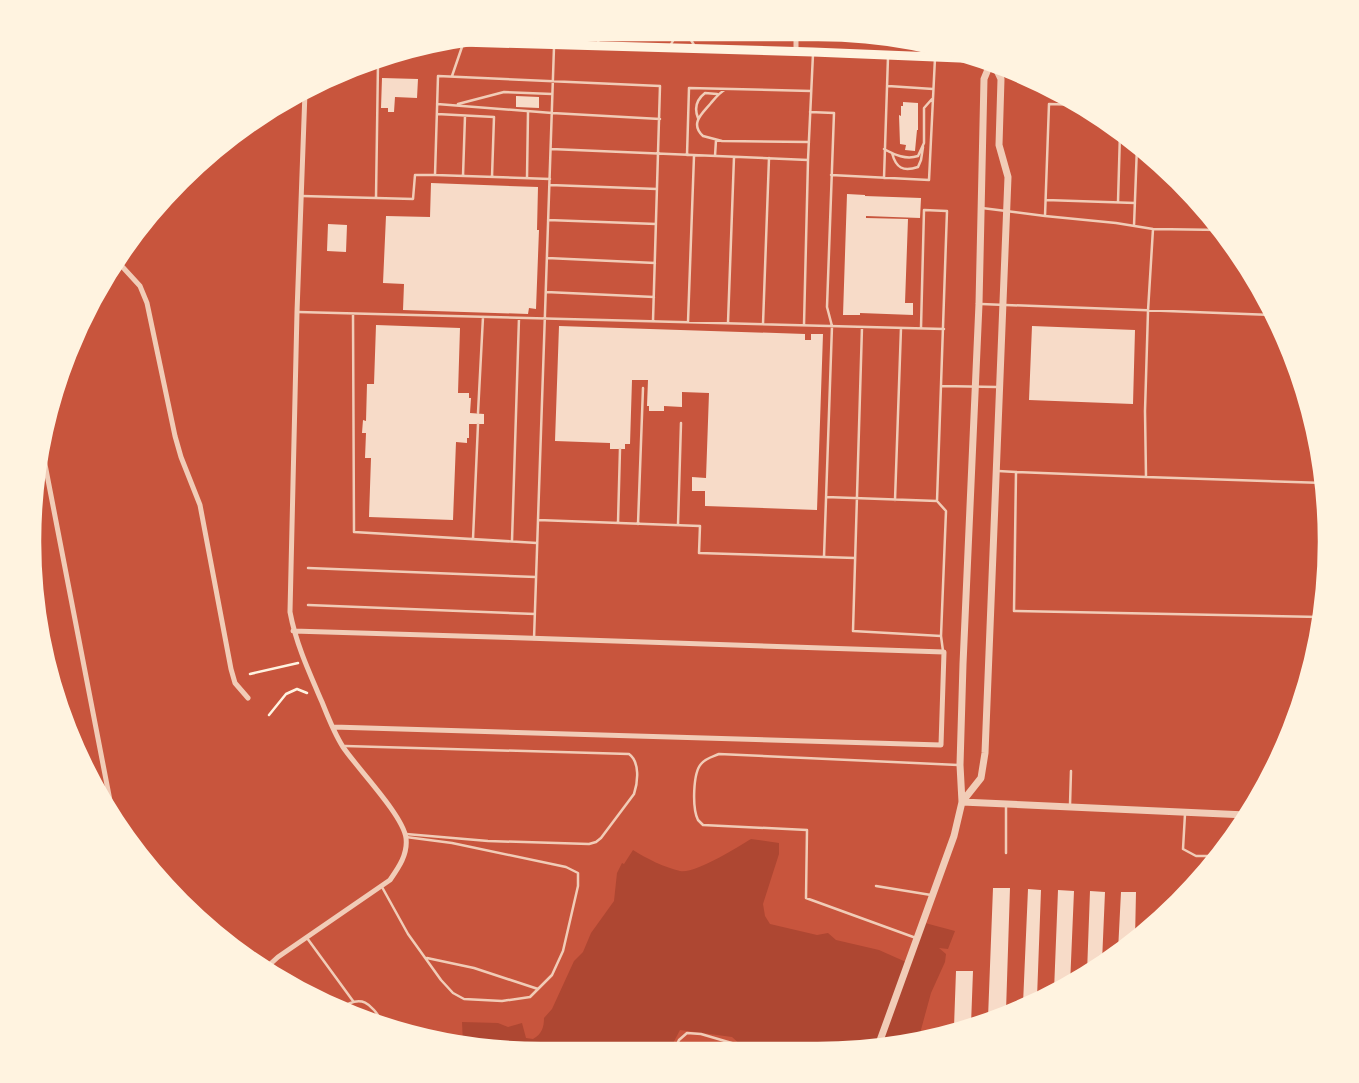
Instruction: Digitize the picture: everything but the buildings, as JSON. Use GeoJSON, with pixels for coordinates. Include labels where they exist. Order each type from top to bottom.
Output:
{"type":"FeatureCollection","features":[{"type":"Feature","properties":{"kind":"main road"},"geometry":{"type":"LineString","coordinates":[[488,43],[888,55],[930,54]]}},
{"type":"Feature","properties":{"kind":"street"},"geometry":{"type":"LineString","coordinates":[[796,40],[796,52]]}},
{"type":"Feature","properties":{"kind":"street"},"geometry":{"type":"LineString","coordinates":[[881,1039],[954,836],[962,802],[960,765],[962,664],[976,387],[984,79],[988,70]]}},
{"type":"Feature","properties":{"kind":"street"},"geometry":{"type":"LineString","coordinates":[[962,802],[981,778],[984,753],[1008,177],[999,146],[1001,79],[998,74]]}},
{"type":"Feature","properties":{"kind":"street"},"geometry":{"type":"LineString","coordinates":[[272,964],[307,937],[390,880],[399,867],[405,853],[405,836],[397,818],[343,746],[333,726],[304,662],[293,631],[290,612],[297,312],[305,100]]}},
{"type":"Feature","properties":{"kind":"street"},"geometry":{"type":"LineString","coordinates":[[122,267],[140,286],[147,303],[175,436],[181,457],[200,505],[231,669],[235,683],[248,698]]}},
{"type":"Feature","properties":{"kind":"street"},"geometry":{"type":"LineString","coordinates":[[46,467],[109,795]]}},
{"type":"Feature","properties":{"kind":"street"},"geometry":{"type":"LineString","coordinates":[[293,631],[534,640],[813,646],[944,652],[941,745],[333,726]]}},
{"type":"Feature","properties":{"kind":"street"},"geometry":{"type":"LineString","coordinates":[[962,802],[1237,815]]}},
{"type":"Feature","properties":{"kind":"lane"},"geometry":{"type":"LineString","coordinates":[[534,640],[553,81],[549,40]]}},
{"type":"Feature","properties":{"kind":"lane"},"geometry":{"type":"LineString","coordinates":[[598,40],[598,46]]}},
{"type":"Feature","properties":{"kind":"lane"},"geometry":{"type":"LineString","coordinates":[[669,48],[674,40]]}},
{"type":"Feature","properties":{"kind":"lane"},"geometry":{"type":"LineString","coordinates":[[691,40],[696,49]]}},
{"type":"Feature","properties":{"kind":"lane"},"geometry":{"type":"LineString","coordinates":[[452,76],[461,47]]}},
{"type":"Feature","properties":{"kind":"lane"},"geometry":{"type":"LineString","coordinates":[[804,325],[813,52]]}},
{"type":"Feature","properties":{"kind":"lane"},"geometry":{"type":"LineString","coordinates":[[832,175],[929,180],[934,89],[930,54]]}},
{"type":"Feature","properties":{"kind":"lane"},"geometry":{"type":"LineString","coordinates":[[884,178],[888,55]]}},
{"type":"Feature","properties":{"kind":"lane"},"geometry":{"type":"LineString","coordinates":[[376,198],[378,68]]}},
{"type":"Feature","properties":{"kind":"lane"},"geometry":{"type":"LineString","coordinates":[[434,175],[438,76],[660,86],[653,321]]}},
{"type":"Feature","properties":{"kind":"lane"},"geometry":{"type":"LineString","coordinates":[[887,86],[934,89]]}},
{"type":"Feature","properties":{"kind":"lane"},"geometry":{"type":"LineString","coordinates":[[686,155],[690,88],[811,91]]}},
{"type":"Feature","properties":{"kind":"lane"},"geometry":{"type":"LineString","coordinates":[[698,118],[717,94],[727,89]]}},
{"type":"Feature","properties":{"kind":"lane"},"geometry":{"type":"LineString","coordinates":[[454,105],[504,92],[552,94]]}},
{"type":"Feature","properties":{"kind":"lane"},"geometry":{"type":"LineString","coordinates":[[717,94],[705,93],[700,97],[696,107],[697,126],[700,133],[716,140],[809,142]]}},
{"type":"Feature","properties":{"kind":"lane"},"geometry":{"type":"LineString","coordinates":[[892,153],[894,162],[901,168],[908,170],[918,167],[924,143],[924,108],[933,97]]}},
{"type":"Feature","properties":{"kind":"lane"},"geometry":{"type":"LineString","coordinates":[[437,104],[552,114],[660,119]]}},
{"type":"Feature","properties":{"kind":"lane"},"geometry":{"type":"LineString","coordinates":[[1045,216],[1049,104],[1064,105]]}},
{"type":"Feature","properties":{"kind":"lane"},"geometry":{"type":"LineString","coordinates":[[526,178],[528,112]]}},
{"type":"Feature","properties":{"kind":"lane"},"geometry":{"type":"LineString","coordinates":[[810,112],[834,113],[827,307],[832,326],[824,557]]}},
{"type":"Feature","properties":{"kind":"lane"},"geometry":{"type":"LineString","coordinates":[[437,114],[494,118],[492,177]]}},
{"type":"Feature","properties":{"kind":"lane"},"geometry":{"type":"LineString","coordinates":[[463,176],[466,116]]}},
{"type":"Feature","properties":{"kind":"lane"},"geometry":{"type":"LineString","coordinates":[[715,156],[716,140]]}},
{"type":"Feature","properties":{"kind":"lane"},"geometry":{"type":"LineString","coordinates":[[1118,202],[1120,142]]}},
{"type":"Feature","properties":{"kind":"lane"},"geometry":{"type":"LineString","coordinates":[[884,149],[898,156],[911,158],[918,156],[924,143]]}},
{"type":"Feature","properties":{"kind":"lane"},"geometry":{"type":"LineString","coordinates":[[551,149],[808,160]]}},
{"type":"Feature","properties":{"kind":"lane"},"geometry":{"type":"LineString","coordinates":[[1134,226],[1137,155]]}},
{"type":"Feature","properties":{"kind":"lane"},"geometry":{"type":"LineString","coordinates":[[688,322],[694,156]]}},
{"type":"Feature","properties":{"kind":"lane"},"geometry":{"type":"LineString","coordinates":[[728,323],[734,157]]}},
{"type":"Feature","properties":{"kind":"lane"},"geometry":{"type":"LineString","coordinates":[[763,324],[769,158]]}},
{"type":"Feature","properties":{"kind":"lane"},"geometry":{"type":"LineString","coordinates":[[302,196],[413,199],[415,175],[550,179]]}},
{"type":"Feature","properties":{"kind":"lane"},"geometry":{"type":"LineString","coordinates":[[550,185],[657,189]]}},
{"type":"Feature","properties":{"kind":"lane"},"geometry":{"type":"LineString","coordinates":[[1046,200],[1135,203]]}},
{"type":"Feature","properties":{"kind":"lane"},"geometry":{"type":"LineString","coordinates":[[982,208],[1153,229],[1210,230]]}},
{"type":"Feature","properties":{"kind":"lane"},"geometry":{"type":"LineString","coordinates":[[920,328],[924,210],[947,211],[937,501],[946,511],[941,636],[944,652]]}},
{"type":"Feature","properties":{"kind":"lane"},"geometry":{"type":"LineString","coordinates":[[548,220],[656,224]]}},
{"type":"Feature","properties":{"kind":"lane"},"geometry":{"type":"LineString","coordinates":[[1146,477],[1145,411],[1153,229]]}},
{"type":"Feature","properties":{"kind":"lane"},"geometry":{"type":"LineString","coordinates":[[547,258],[655,263]]}},
{"type":"Feature","properties":{"kind":"lane"},"geometry":{"type":"LineString","coordinates":[[546,292],[654,297]]}},
{"type":"Feature","properties":{"kind":"lane"},"geometry":{"type":"LineString","coordinates":[[979,304],[1264,315]]}},
{"type":"Feature","properties":{"kind":"lane"},"geometry":{"type":"LineString","coordinates":[[297,312],[944,328]]}},
{"type":"Feature","properties":{"kind":"lane"},"geometry":{"type":"LineString","coordinates":[[353,314],[354,532],[537,543]]}},
{"type":"Feature","properties":{"kind":"lane"},"geometry":{"type":"LineString","coordinates":[[478,413],[483,317]]}},
{"type":"Feature","properties":{"kind":"lane"},"geometry":{"type":"LineString","coordinates":[[512,541],[519,318]]}},
{"type":"Feature","properties":{"kind":"lane"},"geometry":{"type":"LineString","coordinates":[[862,326],[853,631],[941,636]]}},
{"type":"Feature","properties":{"kind":"lane"},"geometry":{"type":"LineString","coordinates":[[895,500],[901,328]]}},
{"type":"Feature","properties":{"kind":"lane"},"geometry":{"type":"LineString","coordinates":[[942,386],[999,388]]}},
{"type":"Feature","properties":{"kind":"lane"},"geometry":{"type":"LineString","coordinates":[[638,524],[643,388]]}},
{"type":"Feature","properties":{"kind":"lane"},"geometry":{"type":"LineString","coordinates":[[678,525],[681,423]]}},
{"type":"Feature","properties":{"kind":"lane"},"geometry":{"type":"LineString","coordinates":[[473,539],[478,424]]}},
{"type":"Feature","properties":{"kind":"lane"},"geometry":{"type":"LineString","coordinates":[[618,523],[620,449]]}},
{"type":"Feature","properties":{"kind":"lane"},"geometry":{"type":"LineString","coordinates":[[995,471],[1316,483]]}},
{"type":"Feature","properties":{"kind":"lane"},"geometry":{"type":"LineString","coordinates":[[1016,472],[1014,611],[1313,617]]}},
{"type":"Feature","properties":{"kind":"lane"},"geometry":{"type":"LineString","coordinates":[[826,497],[937,501]]}},
{"type":"Feature","properties":{"kind":"lane"},"geometry":{"type":"LineString","coordinates":[[538,520],[700,526],[699,553],[855,558]]}},
{"type":"Feature","properties":{"kind":"lane"},"geometry":{"type":"LineString","coordinates":[[308,568],[536,577]]}},
{"type":"Feature","properties":{"kind":"lane"},"geometry":{"type":"LineString","coordinates":[[308,605],[535,614]]}},
{"type":"Feature","properties":{"kind":"lane"},"geometry":{"type":"LineString","coordinates":[[343,746],[629,754],[636,763],[636,787],[634,794],[596,842],[589,844],[488,841],[405,836]]}},
{"type":"Feature","properties":{"kind":"lane"},"geometry":{"type":"LineString","coordinates":[[918,939],[806,898],[807,830],[704,826],[698,820],[695,806],[696,773],[700,764],[707,758],[719,754],[960,765]]}},
{"type":"Feature","properties":{"kind":"lane"},"geometry":{"type":"LineString","coordinates":[[1069,807],[1071,771]]}},
{"type":"Feature","properties":{"kind":"lane"},"geometry":{"type":"LineString","coordinates":[[1006,804],[1006,853]]}},
{"type":"Feature","properties":{"kind":"lane"},"geometry":{"type":"LineString","coordinates":[[1185,812],[1183,849],[1196,856],[1208,856]]}},
{"type":"Feature","properties":{"kind":"lane"},"geometry":{"type":"LineString","coordinates":[[382,886],[408,934],[425,958],[453,993],[464,999],[502,1001],[530,997],[552,975],[563,951],[578,886],[578,873],[566,868],[452,843],[405,836]]}},
{"type":"Feature","properties":{"kind":"lane"},"geometry":{"type":"LineString","coordinates":[[876,886],[932,895]]}},
{"type":"Feature","properties":{"kind":"lane"},"geometry":{"type":"LineString","coordinates":[[307,937],[353,1001]]}},
{"type":"Feature","properties":{"kind":"lane"},"geometry":{"type":"LineString","coordinates":[[425,958],[474,968],[538,989]]}},
{"type":"Feature","properties":{"kind":"lane"},"geometry":{"type":"LineString","coordinates":[[347,1004],[361,1000],[371,1005],[378,1015]]}},
{"type":"Feature","properties":{"kind":"lane"},"geometry":{"type":"LineString","coordinates":[[677,1043],[687,1032],[732,1043]]}},
{"type":"Feature","properties":{"kind":"path"},"geometry":{"type":"LineString","coordinates":[[250,674],[304,662]]}},
{"type":"Feature","properties":{"kind":"path"},"geometry":{"type":"LineString","coordinates":[[269,715],[280,698],[286,694],[297,689],[307,693]]}},
{"type":"Feature","properties":{"kind":"shaded area"},"geometry":{"type":"Polygon","coordinates":[[[751,839],[779,843],[779,854],[763,904],[765,916],[770,924],[817,935],[828,933],[836,940],[879,950],[906,962],[925,923],[955,931],[948,949],[939,948],[946,954],[945,962],[931,993],[920,1032],[883,1039],[818,1043],[739,1043],[732,1037],[680,1030],[673,1043],[509,1042],[463,1036],[462,1022],[498,1023],[508,1027],[522,1023],[526,1038],[533,1039],[539,1035],[543,1027],[544,1018],[552,1009],[574,961],[583,952],[591,933],[614,901],[617,873],[622,863],[624,864],[633,850],[662,865],[680,871],[696,868],[751,839]]]}}]}
